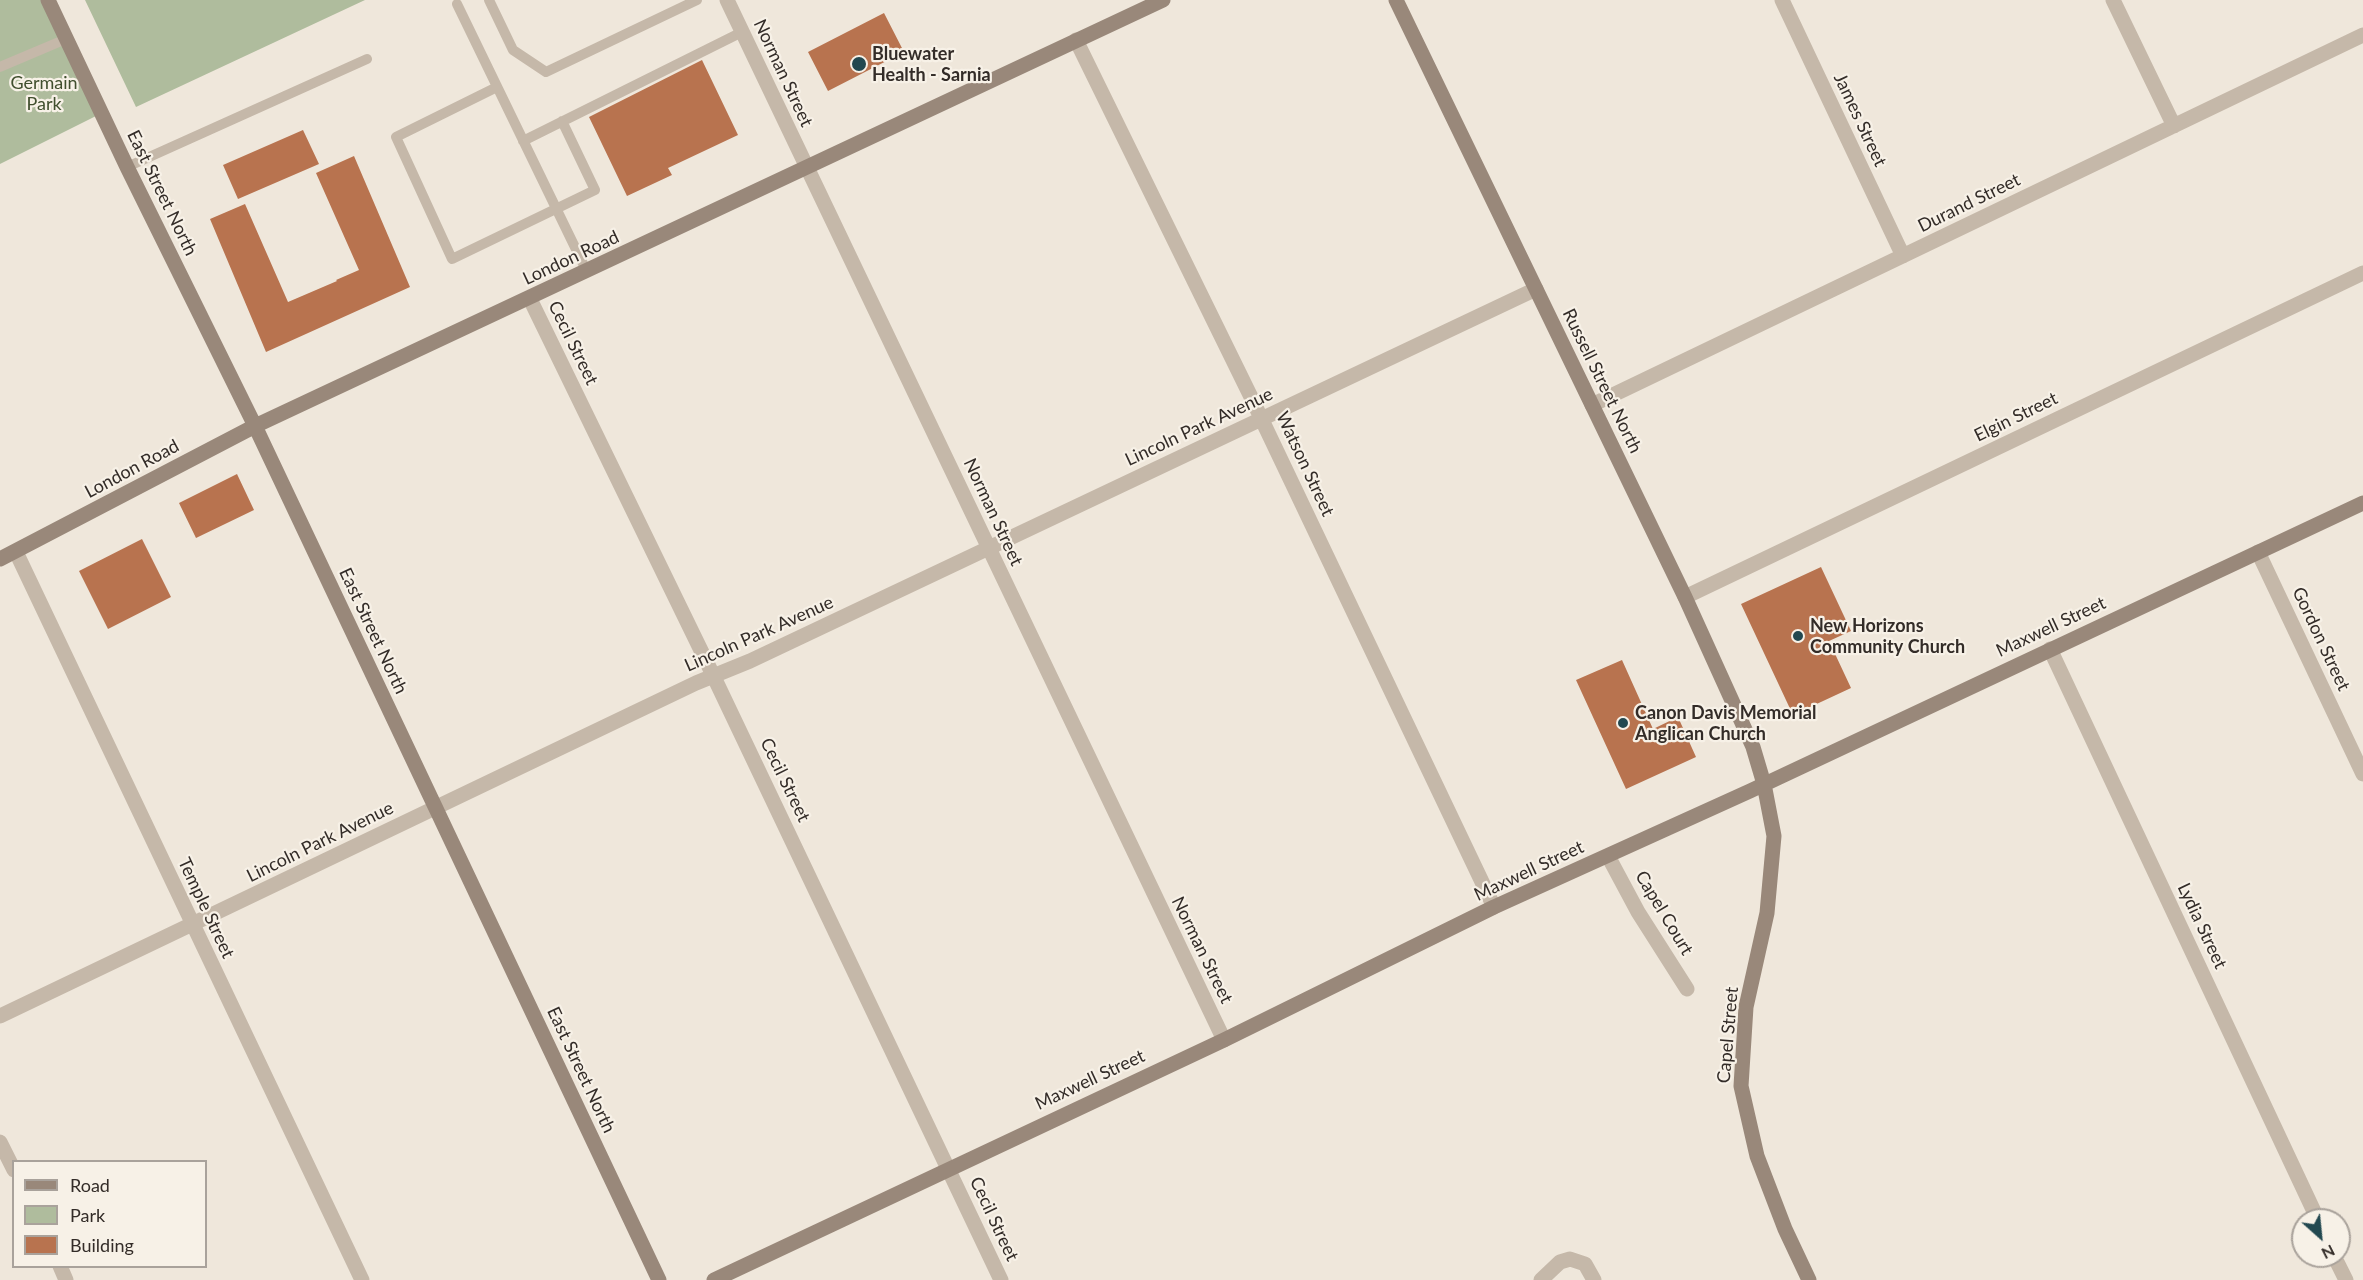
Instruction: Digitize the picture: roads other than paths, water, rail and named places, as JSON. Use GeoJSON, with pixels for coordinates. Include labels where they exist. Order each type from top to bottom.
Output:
{"type":"FeatureCollection","features":[{"type":"Feature","properties":{"kind":"street","name":"East Street North"},"geometry":{"type":"LineString","coordinates":[[48,0],[127,167],[255,426],[659,1280]]}},
{"type":"Feature","properties":{"kind":"street","name":"Norman Street"},"geometry":{"type":"LineString","coordinates":[[727,0],[1224,1040]]}},
{"type":"Feature","properties":{"kind":"street","name":"London Road"},"geometry":{"type":"LineString","coordinates":[[0,559],[255,426],[530,299],[1163,0]]}},
{"type":"Feature","properties":{"kind":"street","name":"Russell Street North"},"geometry":{"type":"LineString","coordinates":[[1396,0],[1685,597],[1753,747],[1764,783]]}},
{"type":"Feature","properties":{"kind":"street","name":"James Street"},"geometry":{"type":"LineString","coordinates":[[1782,0],[1903,256]]}},
{"type":"Feature","properties":{"kind":"street"},"geometry":{"type":"LineString","coordinates":[[2113,0],[2174,126]]}},
{"type":"Feature","properties":{"kind":"street","name":"Durand Street"},"geometry":{"type":"LineString","coordinates":[[1592,405],[2363,35]]}},
{"type":"Feature","properties":{"kind":"street","name":"Watson Street"},"geometry":{"type":"LineString","coordinates":[[1076,40],[1262,418],[1494,907]]}},
{"type":"Feature","properties":{"kind":"street","name":"Elgin Street"},"geometry":{"type":"LineString","coordinates":[[1685,597],[2363,273]]}},
{"type":"Feature","properties":{"kind":"street","name":"Lincoln Park Avenue"},"geometry":{"type":"LineString","coordinates":[[0,1016],[713,675],[750,661],[1536,289]]}},
{"type":"Feature","properties":{"kind":"street","name":"Cecil Street"},"geometry":{"type":"LineString","coordinates":[[530,299],[713,675],[1001,1280]]}},
{"type":"Feature","properties":{"kind":"street","name":"Maxwell Street"},"geometry":{"type":"LineString","coordinates":[[714,1280],[1224,1040],[1494,907],[1608,856],[2363,503]]}},
{"type":"Feature","properties":{"kind":"street","name":"Temple Street"},"geometry":{"type":"LineString","coordinates":[[16,552],[362,1280]]}},
{"type":"Feature","properties":{"kind":"street","name":"Gordon Street"},"geometry":{"type":"LineString","coordinates":[[2258,552],[2363,774]]}},
{"type":"Feature","properties":{"kind":"street","name":"Lydia Street"},"geometry":{"type":"LineString","coordinates":[[2050,649],[2312,1208]]}},
{"type":"Feature","properties":{"kind":"street","name":"Capel Street"},"geometry":{"type":"LineString","coordinates":[[1764,783],[1774,836],[1767,913],[1746,1007],[1741,1086],[1757,1156],[1785,1229],[1809,1280]]}},
{"type":"Feature","properties":{"kind":"street","name":"Capel Court"},"geometry":{"type":"LineString","coordinates":[[1608,856],[1638,912],[1687,990]]}},
{"type":"Feature","properties":{"kind":"street"},"geometry":{"type":"LineString","coordinates":[[0,1142],[12,1166]]}},
{"type":"Feature","properties":{"kind":"street"},"geometry":{"type":"LineString","coordinates":[[1541,1280],[1560,1262],[1570,1259],[1585,1264],[1594,1280]]}},
{"type":"Feature","properties":{"kind":"lane"},"geometry":{"type":"LineString","coordinates":[[489,0],[513,50],[546,72],[697,0]]}},
{"type":"Feature","properties":{"kind":"lane"},"geometry":{"type":"LineString","coordinates":[[457,4],[587,272]]}},
{"type":"Feature","properties":{"kind":"lane"},"geometry":{"type":"LineString","coordinates":[[523,141],[742,32]]}},
{"type":"Feature","properties":{"kind":"lane"},"geometry":{"type":"LineString","coordinates":[[0,67],[66,39]]}},
{"type":"Feature","properties":{"kind":"lane"},"geometry":{"type":"LineString","coordinates":[[127,167],[367,59]]}},
{"type":"Feature","properties":{"kind":"lane"},"geometry":{"type":"LineString","coordinates":[[497,87],[396,137],[452,259],[595,189],[562,121]]}},
{"type":"Feature","properties":{"kind":"place","name":"Bluewater Health - Sarnia"},"geometry":{"type":"Point","coordinates":[859,64]}},
{"type":"Feature","properties":{"kind":"place","name":"New Horizons Community Church"},"geometry":{"type":"Point","coordinates":[1798,636]}},
{"type":"Feature","properties":{"kind":"place","name":"Canon Davis Memorial Anglican Church"},"geometry":{"type":"Point","coordinates":[1623,723]}},
{"type":"Feature","properties":{"kind":"park label","name":"Germain Park"},"geometry":{"type":"Point","coordinates":[44,94]}}]}
